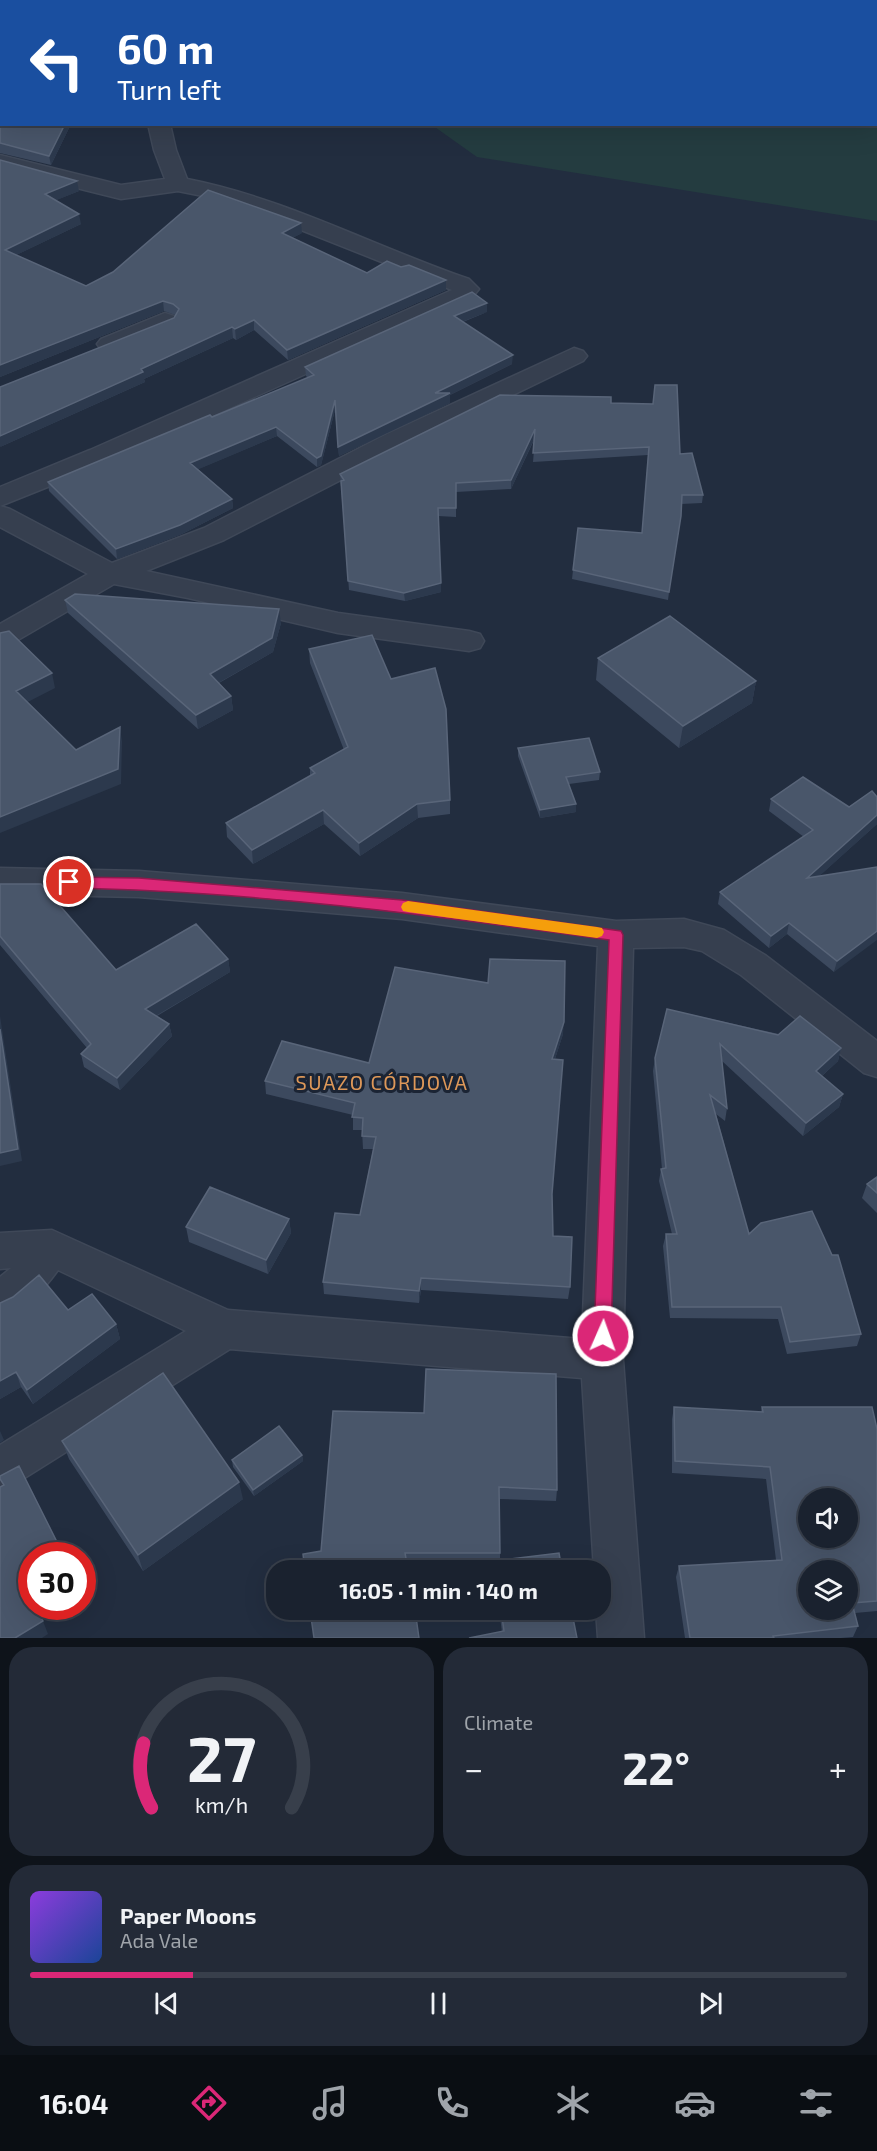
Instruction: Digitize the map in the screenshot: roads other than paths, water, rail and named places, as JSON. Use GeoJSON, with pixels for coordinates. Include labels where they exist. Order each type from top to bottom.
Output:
{"type":"FeatureCollection","features":[{"type":"Feature","properties":{"kind":"street"},"geometry":{"type":"LineString","coordinates":[[159,126],[165,150],[178,184]]}},
{"type":"Feature","properties":{"kind":"street"},"geometry":{"type":"LineString","coordinates":[[0,162],[122,192],[178,184],[213,191],[254,204],[460,284],[467,289],[461,295],[111,451],[0,497]]}},
{"type":"Feature","properties":{"kind":"street"},"geometry":{"type":"LineString","coordinates":[[92,351],[165,321]]}},
{"type":"Feature","properties":{"kind":"street"},"geometry":{"type":"LineString","coordinates":[[0,637],[110,574],[214,534],[395,441],[574,356]]}},
{"type":"Feature","properties":{"kind":"street"},"geometry":{"type":"LineString","coordinates":[[0,515],[110,574],[188,588],[338,623],[469,641]]}},
{"type":"Feature","properties":{"kind":"street"},"geometry":{"type":"LineString","coordinates":[[0,881],[139,884],[391,905],[616,935],[684,933],[712,940],[753,965],[877,1062]]}},
{"type":"Feature","properties":{"kind":"street"},"geometry":{"type":"LineString","coordinates":[[616,935],[602,1360],[621,1638]]}},
{"type":"Feature","properties":{"kind":"street"},"geometry":{"type":"LineString","coordinates":[[0,1251],[52,1248],[225,1329],[602,1360]]}},
{"type":"Feature","properties":{"kind":"street"},"geometry":{"type":"LineString","coordinates":[[0,1300],[24,1283],[52,1248]]}},
{"type":"Feature","properties":{"kind":"street"},"geometry":{"type":"LineString","coordinates":[[0,1469],[225,1329]]}},
{"type":"Feature","properties":{"kind":"district","name":"SUAZO CÓRDOVA"},"geometry":{"type":"Point","coordinates":[382,1082]}}]}
